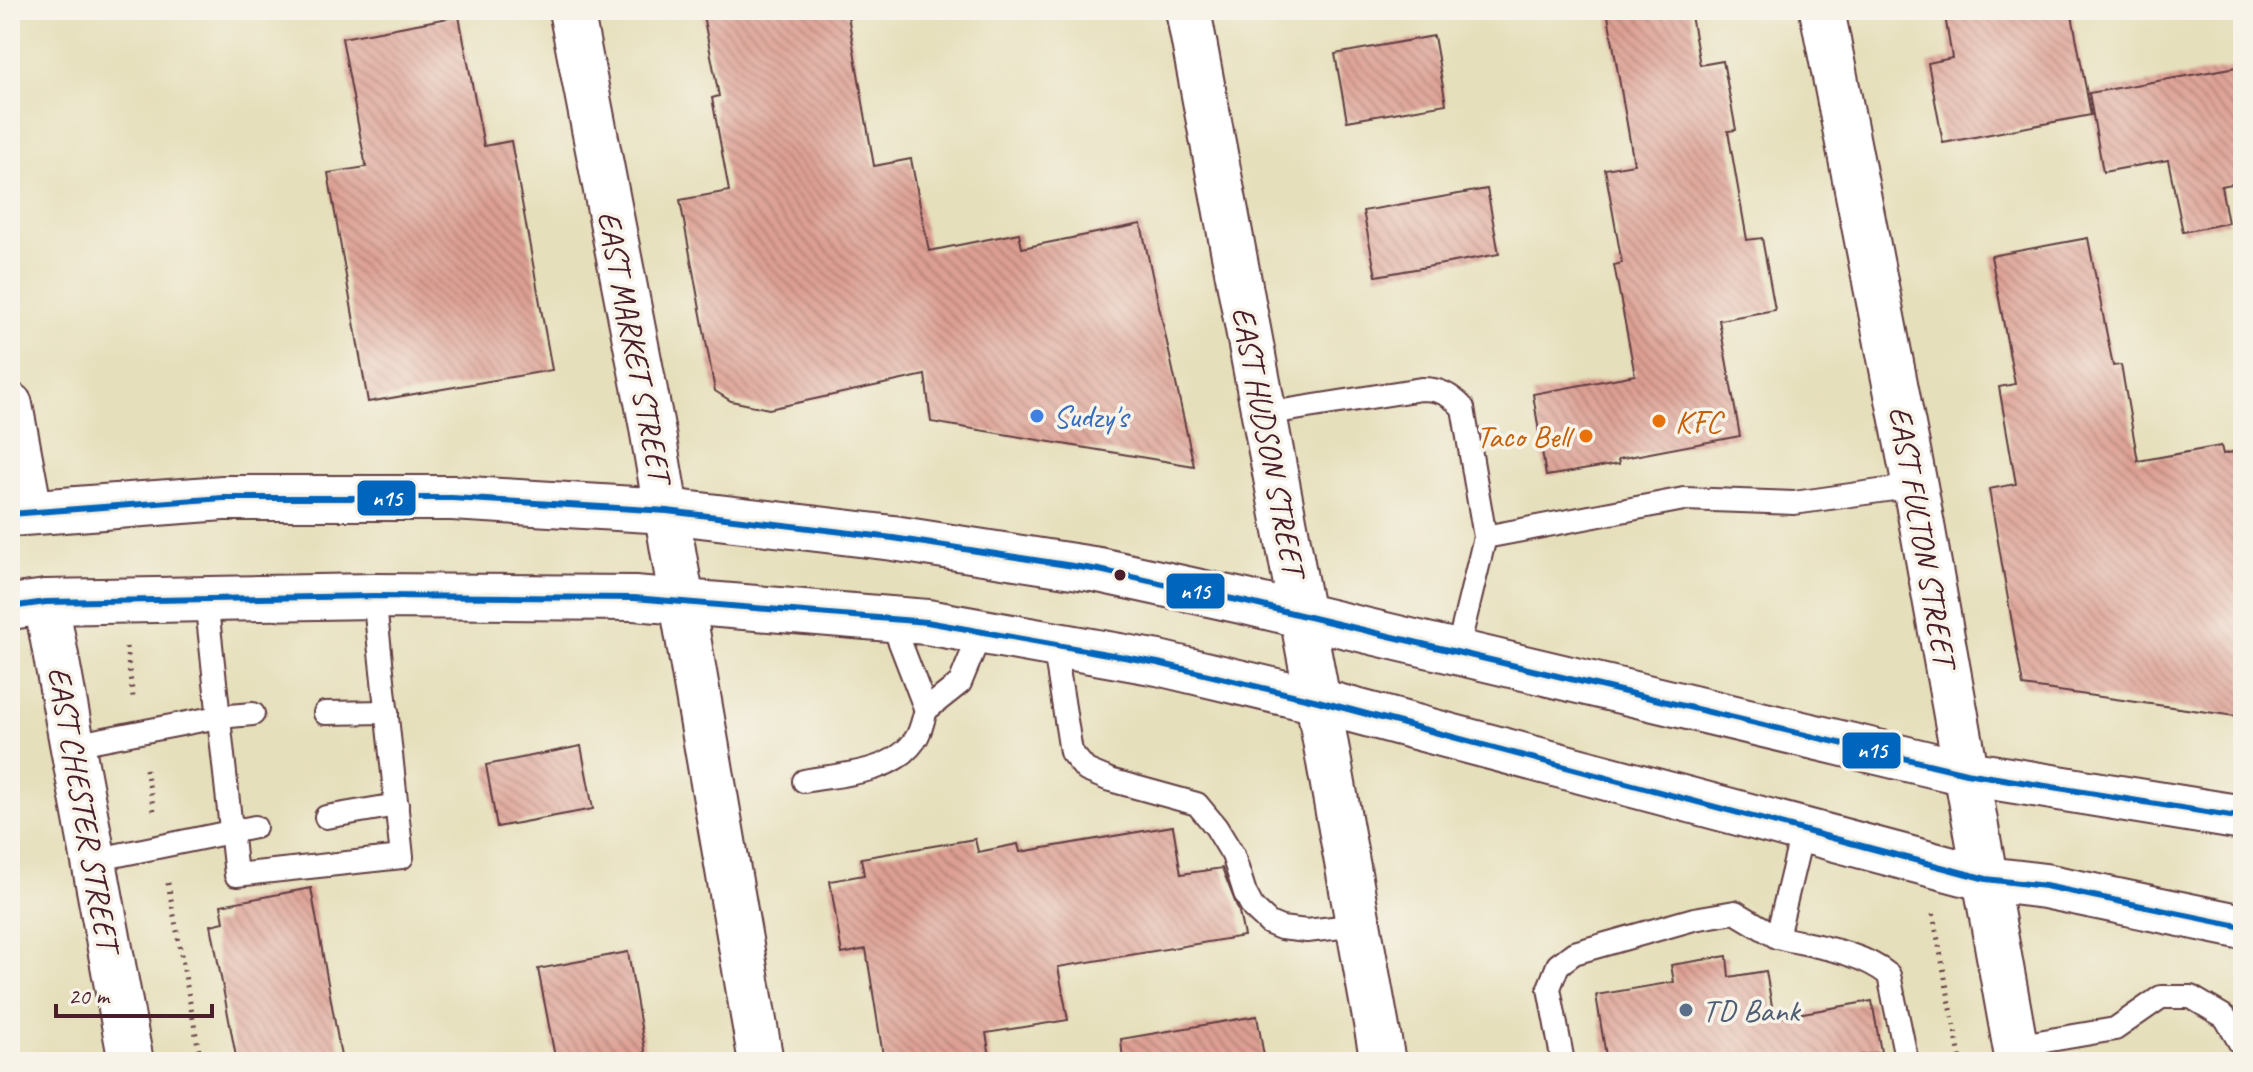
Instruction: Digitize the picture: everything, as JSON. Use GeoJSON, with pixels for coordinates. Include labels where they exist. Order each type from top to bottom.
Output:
{"type":"FeatureCollection","features":[{"type":"Feature","properties":{"kind":"main road","name":"EAST MARKET STREET"},"geometry":{"type":"LineString","coordinates":[[571,10],[667,511],[761,1062]]}},
{"type":"Feature","properties":{"kind":"main road","name":"EAST HUDSON STREET"},"geometry":{"type":"LineString","coordinates":[[1188,10],[1383,1062]]}},
{"type":"Feature","properties":{"kind":"main road","name":"EAST FULTON STREET"},"geometry":{"type":"LineString","coordinates":[[1822,10],[1915,486],[2017,1054]]}},
{"type":"Feature","properties":{"kind":"main road"},"geometry":{"type":"LineString","coordinates":[[10,405],[20,512],[223,498],[421,498],[667,511],[893,538],[1099,570],[1302,615],[1966,773],[2243,818]]}},
{"type":"Feature","properties":{"kind":"main road"},"geometry":{"type":"LineString","coordinates":[[28,604],[374,596],[634,598],[927,622],[1158,663],[1318,701],[1986,879],[2045,886],[2243,927]]}},
{"type":"Feature","properties":{"kind":"main road","name":"EAST CHESTER STREET"},"geometry":{"type":"LineString","coordinates":[[28,604],[73,745],[131,1062]]}},
{"type":"Feature","properties":{"kind":"lane"},"geometry":{"type":"LineString","coordinates":[[1264,414],[1421,389],[1434,389],[1452,396],[1463,408],[1485,537],[1457,652]]}},
{"type":"Feature","properties":{"kind":"lane"},"geometry":{"type":"LineString","coordinates":[[1485,537],[1684,499],[1794,503],[1915,486]]}},
{"type":"Feature","properties":{"kind":"lane"},"geometry":{"type":"LineString","coordinates":[[206,599],[236,875],[402,857],[374,596]]}},
{"type":"Feature","properties":{"kind":"lane"},"geometry":{"type":"LineString","coordinates":[[891,619],[926,710]]}},
{"type":"Feature","properties":{"kind":"lane"},"geometry":{"type":"LineString","coordinates":[[804,781],[880,766],[900,757],[917,738],[926,710],[960,683],[981,632]]}},
{"type":"Feature","properties":{"kind":"lane"},"geometry":{"type":"LineString","coordinates":[[1054,644],[1071,752],[1086,770],[1110,780],[1197,804],[1233,855],[1253,908],[1269,923],[1281,928],[1307,931],[1358,925]]}},
{"type":"Feature","properties":{"kind":"lane"},"geometry":{"type":"LineString","coordinates":[[325,713],[387,712]]}},
{"type":"Feature","properties":{"kind":"lane"},"geometry":{"type":"LineString","coordinates":[[73,745],[218,717],[253,714]]}},
{"type":"Feature","properties":{"kind":"lane"},"geometry":{"type":"LineString","coordinates":[[326,817],[397,805]]}},
{"type":"Feature","properties":{"kind":"lane"},"geometry":{"type":"LineString","coordinates":[[94,860],[255,827]]}},
{"type":"Feature","properties":{"kind":"lane"},"geometry":{"type":"LineString","coordinates":[[1777,937],[1803,829]]}},
{"type":"Feature","properties":{"kind":"lane"},"geometry":{"type":"LineString","coordinates":[[1563,1062],[1549,988],[1558,965],[1574,953],[1694,919],[1735,912],[1777,937],[1858,958],[1878,966],[1889,975],[1907,1062]]}},
{"type":"Feature","properties":{"kind":"lane"},"geometry":{"type":"LineString","coordinates":[[2017,1054],[2115,1029],[2161,997],[2191,997],[2225,1017],[2243,1048]]}},
{"type":"Feature","properties":{"kind":"path"},"geometry":{"type":"LineString","coordinates":[[1933,913],[1961,1062]]}},
{"type":"Feature","properties":{"kind":"building"},"geometry":{"type":"Polygon","coordinates":[[[702,10],[847,10],[874,166],[911,159],[929,251],[1019,233],[1022,248],[1141,224],[1194,466],[931,422],[925,375],[769,409],[731,401],[715,391],[680,200],[729,191],[712,98],[719,96],[702,10]]]}},
{"type":"Feature","properties":{"kind":"building"},"geometry":{"type":"Polygon","coordinates":[[[1607,10],[1690,10],[1700,65],[1723,61],[1736,130],[1728,131],[1747,240],[1762,238],[1775,310],[1719,320],[1740,436],[1618,459],[1619,464],[1546,476],[1533,394],[1635,375],[1614,265],[1622,263],[1605,169],[1634,164],[1607,10]]]}},
{"type":"Feature","properties":{"kind":"building"},"geometry":{"type":"Polygon","coordinates":[[[1944,10],[2071,10],[2091,115],[1943,143],[1928,63],[1952,58],[1944,10]]]}},
{"type":"Feature","properties":{"kind":"building"},"geometry":{"type":"Polygon","coordinates":[[[459,16],[484,146],[511,141],[552,370],[368,402],[328,173],[366,167],[342,38],[459,16]]]}},
{"type":"Feature","properties":{"kind":"building"},"geometry":{"type":"Polygon","coordinates":[[[1434,36],[1446,104],[1347,121],[1335,54],[1434,36]]]}},
{"type":"Feature","properties":{"kind":"building"},"geometry":{"type":"Polygon","coordinates":[[[2243,66],[2243,182],[2221,186],[2228,223],[2183,232],[2168,160],[2103,172],[2089,93],[2243,66]]]}},
{"type":"Feature","properties":{"kind":"building"},"geometry":{"type":"Polygon","coordinates":[[[1487,189],[1499,254],[1376,276],[1363,211],[1487,189]]]}},
{"type":"Feature","properties":{"kind":"building"},"geometry":{"type":"Polygon","coordinates":[[[2088,238],[2113,366],[2121,365],[2138,461],[2221,446],[2223,454],[2243,450],[2243,717],[2023,686],[1989,489],[2016,484],[1999,387],[2015,384],[1991,256],[2088,238]]]}},
{"type":"Feature","properties":{"kind":"building"},"geometry":{"type":"Polygon","coordinates":[[[581,746],[593,809],[497,827],[486,765],[581,746]]]}},
{"type":"Feature","properties":{"kind":"building"},"geometry":{"type":"Polygon","coordinates":[[[1173,826],[1181,874],[1222,868],[1239,912],[1244,936],[1058,967],[1068,1020],[986,1033],[991,1062],[884,1062],[866,949],[842,954],[830,881],[864,875],[861,858],[975,839],[978,852],[1018,844],[1020,852],[1173,826]]]}},
{"type":"Feature","properties":{"kind":"building"},"geometry":{"type":"Polygon","coordinates":[[[311,888],[342,1062],[237,1062],[211,925],[224,922],[221,905],[311,888]]]}},
{"type":"Feature","properties":{"kind":"building"},"geometry":{"type":"Polygon","coordinates":[[[628,952],[647,1062],[556,1062],[538,969],[628,952]]]}},
{"type":"Feature","properties":{"kind":"building","name":"TD Bank"},"geometry":{"type":"Polygon","coordinates":[[[1727,956],[1729,977],[1766,971],[1774,1018],[1872,1001],[1881,1052],[1822,1062],[1607,1062],[1596,995],[1674,982],[1671,965],[1727,956]]]}},
{"type":"Feature","properties":{"kind":"building"},"geometry":{"type":"Polygon","coordinates":[[[1257,1016],[1265,1062],[1123,1062],[1121,1039],[1257,1016]]]}},
{"type":"Feature","properties":{"kind":"transit line","name":"n15"},"geometry":{"type":"LineString","coordinates":[[10,514],[223,498],[452,498],[667,511],[893,538],[1099,570],[1246,602],[1966,773],[2243,818]]}},
{"type":"Feature","properties":{"kind":"transit line","name":"n15"},"geometry":{"type":"LineString","coordinates":[[10,607],[46,602],[374,596],[634,598],[927,622],[1158,663],[1318,701],[1986,879],[2045,886],[2243,927]]}},
{"type":"Feature","properties":{"kind":"place","name":"Sudzy's"},"geometry":{"type":"Point","coordinates":[1037,416]}},
{"type":"Feature","properties":{"kind":"place","name":"KFC"},"geometry":{"type":"Point","coordinates":[1659,421]}},
{"type":"Feature","properties":{"kind":"place","name":"Taco Bell"},"geometry":{"type":"Point","coordinates":[1586,436]}},
{"type":"Feature","properties":{"kind":"place","name":"TD Bank"},"geometry":{"type":"Point","coordinates":[1686,1010]}}]}
